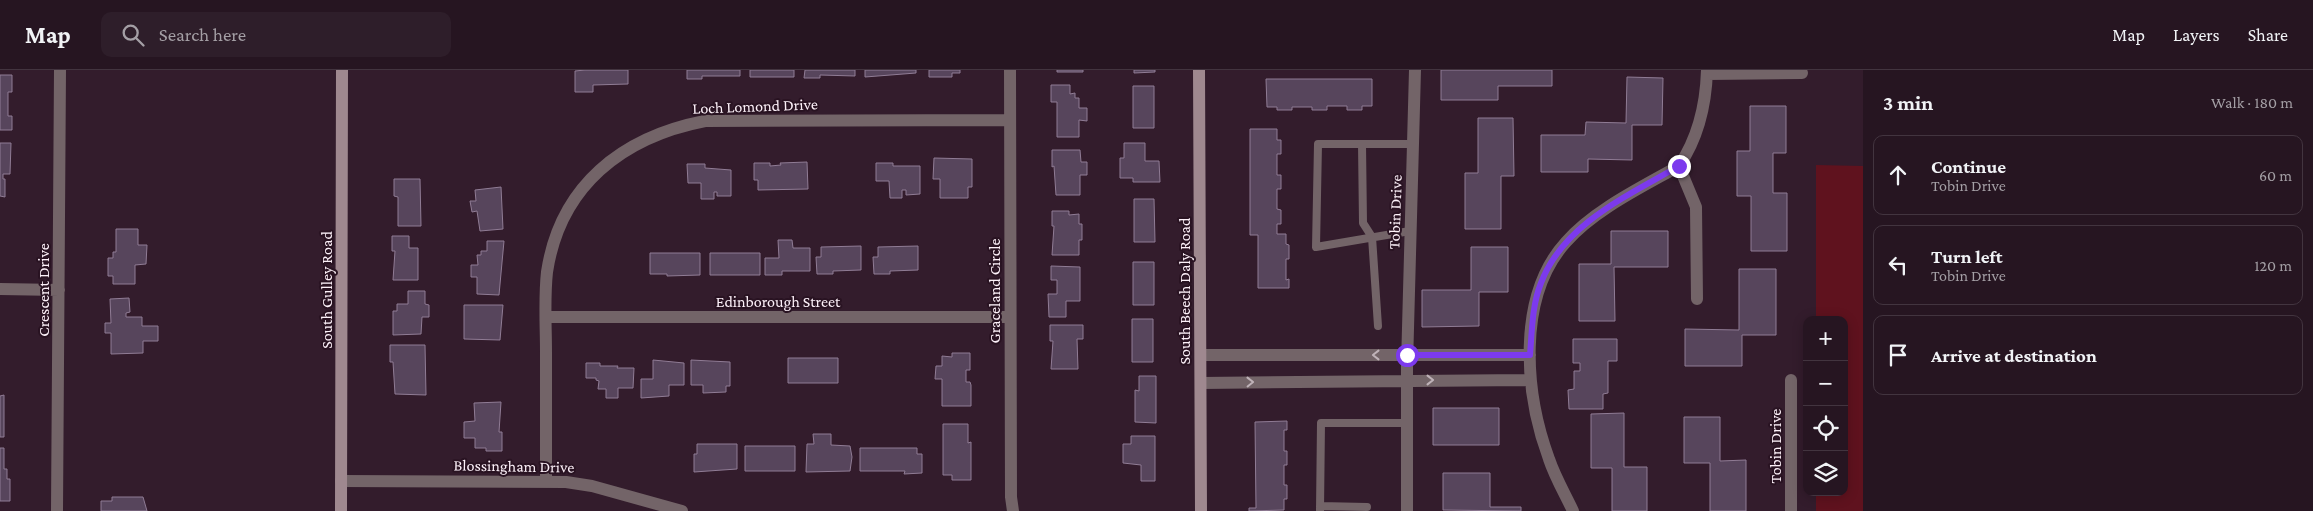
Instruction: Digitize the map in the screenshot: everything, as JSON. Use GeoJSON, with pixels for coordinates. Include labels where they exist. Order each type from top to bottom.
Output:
{"type":"FeatureCollection","features":[{"type":"Feature","properties":{"kind":"street","name":"Crescent Drive"},"geometry":{"type":"LineString","coordinates":[[57,511],[60,70]]}},
{"type":"Feature","properties":{"kind":"street","name":"South Gulley Road"},"geometry":{"type":"LineString","coordinates":[[342,70],[342,511]]}},
{"type":"Feature","properties":{"kind":"street","name":"Graceland Circle"},"geometry":{"type":"LineString","coordinates":[[1010,70],[1011,497],[1013,511]]}},
{"type":"Feature","properties":{"kind":"street","name":"South Beech Daly Road"},"geometry":{"type":"LineString","coordinates":[[1199,70],[1202,511]]}},
{"type":"Feature","properties":{"kind":"street","name":"Tobin Drive"},"geometry":{"type":"LineString","coordinates":[[1407,511],[1406,380],[1415,70]]}},
{"type":"Feature","properties":{"kind":"street"},"geometry":{"type":"LineString","coordinates":[[1573,511],[1549,459],[1530,380],[1534,305],[1541,282],[1552,258],[1584,224],[1679,166],[1689,152],[1698,131],[1707,72],[1802,73]]}},
{"type":"Feature","properties":{"kind":"street","name":"Loch Lomond Drive"},"geometry":{"type":"LineString","coordinates":[[546,482],[547,273],[554,239],[578,193],[602,168],[619,154],[654,136],[685,125],[705,121],[1010,120]]}},
{"type":"Feature","properties":{"kind":"street"},"geometry":{"type":"LineString","coordinates":[[1679,166],[1696,207],[1697,299]]}},
{"type":"Feature","properties":{"kind":"street"},"geometry":{"type":"LineString","coordinates":[[0,289],[59,290]]}},
{"type":"Feature","properties":{"kind":"street","name":"Edinborough Street"},"geometry":{"type":"LineString","coordinates":[[546,317],[1010,317]]}},
{"type":"Feature","properties":{"kind":"street"},"geometry":{"type":"LineString","coordinates":[[1201,355],[1530,355]]}},
{"type":"Feature","properties":{"kind":"street"},"geometry":{"type":"LineString","coordinates":[[1201,383],[1530,380]]}},
{"type":"Feature","properties":{"kind":"street","name":"Tobin Drive"},"geometry":{"type":"LineString","coordinates":[[1791,380],[1791,511]]}},
{"type":"Feature","properties":{"kind":"street","name":"Blossingham Drive"},"geometry":{"type":"LineString","coordinates":[[342,481],[546,482],[592,486],[682,511]]}},
{"type":"Feature","properties":{"kind":"lane"},"geometry":{"type":"LineString","coordinates":[[1410,231],[1316,247],[1318,144],[1413,144]]}},
{"type":"Feature","properties":{"kind":"lane"},"geometry":{"type":"LineString","coordinates":[[1362,144],[1363,223],[1372,237],[1378,326]]}},
{"type":"Feature","properties":{"kind":"lane"},"geometry":{"type":"LineString","coordinates":[[1367,507],[1320,508],[1321,423],[1406,423]]}},
{"type":"Feature","properties":{"kind":"shaded area"},"geometry":{"type":"Polygon","coordinates":[[[1816,165],[1863,166],[1863,511],[1816,511],[1816,496],[1848,496],[1848,316],[1816,316],[1816,165]]]}},
{"type":"Feature","properties":{"kind":"building"},"geometry":{"type":"Polygon","coordinates":[[[628,70],[628,84],[593,85],[593,92],[575,92],[575,71],[628,70]]]}},
{"type":"Feature","properties":{"kind":"building"},"geometry":{"type":"Polygon","coordinates":[[[687,70],[740,70],[740,76],[702,76],[702,79],[687,79],[687,70]]]}},
{"type":"Feature","properties":{"kind":"building"},"geometry":{"type":"Polygon","coordinates":[[[750,70],[794,70],[794,77],[750,77],[750,70]]]}},
{"type":"Feature","properties":{"kind":"building"},"geometry":{"type":"Polygon","coordinates":[[[805,70],[855,70],[855,76],[820,75],[820,78],[804,78],[805,70]]]}},
{"type":"Feature","properties":{"kind":"building"},"geometry":{"type":"Polygon","coordinates":[[[865,70],[916,70],[916,73],[865,77],[865,70]]]}},
{"type":"Feature","properties":{"kind":"building"},"geometry":{"type":"Polygon","coordinates":[[[929,70],[960,70],[960,73],[952,73],[952,77],[929,77],[929,70]]]}},
{"type":"Feature","properties":{"kind":"building"},"geometry":{"type":"Polygon","coordinates":[[[1057,70],[1083,70],[1083,72],[1057,72],[1057,70]]]}},
{"type":"Feature","properties":{"kind":"building"},"geometry":{"type":"Polygon","coordinates":[[[1134,70],[1155,70],[1155,72],[1134,73],[1134,70]]]}},
{"type":"Feature","properties":{"kind":"building"},"geometry":{"type":"Polygon","coordinates":[[[1441,70],[1552,70],[1552,86],[1498,86],[1498,100],[1441,100],[1441,70]]]}},
{"type":"Feature","properties":{"kind":"building"},"geometry":{"type":"Polygon","coordinates":[[[0,75],[12,75],[12,92],[8,92],[8,116],[12,116],[12,130],[0,130],[0,75]]]}},
{"type":"Feature","properties":{"kind":"building"},"geometry":{"type":"Polygon","coordinates":[[[1627,77],[1663,78],[1662,125],[1632,125],[1632,160],[1588,159],[1588,172],[1541,172],[1541,135],[1585,135],[1586,122],[1626,123],[1627,77]]]}},
{"type":"Feature","properties":{"kind":"building"},"geometry":{"type":"Polygon","coordinates":[[[1266,79],[1372,79],[1372,106],[1362,106],[1362,110],[1347,110],[1347,106],[1327,106],[1327,110],[1312,110],[1312,107],[1292,107],[1292,110],[1277,110],[1277,107],[1267,107],[1266,79]]]}},
{"type":"Feature","properties":{"kind":"building"},"geometry":{"type":"Polygon","coordinates":[[[1051,85],[1070,85],[1070,94],[1075,93],[1075,98],[1079,98],[1079,108],[1087,108],[1087,121],[1079,120],[1079,137],[1057,137],[1057,102],[1051,102],[1051,85]]]}},
{"type":"Feature","properties":{"kind":"building"},"geometry":{"type":"Polygon","coordinates":[[[1133,86],[1154,86],[1154,128],[1133,128],[1133,86]]]}},
{"type":"Feature","properties":{"kind":"building"},"geometry":{"type":"Polygon","coordinates":[[[1750,106],[1786,106],[1786,153],[1773,153],[1773,193],[1787,193],[1787,251],[1751,251],[1751,196],[1737,196],[1737,151],[1750,151],[1750,106]]]}},
{"type":"Feature","properties":{"kind":"building"},"geometry":{"type":"Polygon","coordinates":[[[1478,118],[1513,118],[1514,176],[1501,176],[1501,229],[1465,229],[1465,173],[1478,173],[1478,118]]]}},
{"type":"Feature","properties":{"kind":"building"},"geometry":{"type":"Polygon","coordinates":[[[1250,129],[1277,129],[1277,140],[1281,140],[1281,154],[1277,154],[1277,175],[1281,175],[1281,189],[1277,189],[1277,209],[1281,210],[1281,224],[1277,224],[1277,234],[1286,234],[1286,244],[1289,245],[1289,259],[1286,259],[1286,280],[1289,279],[1289,288],[1258,288],[1258,235],[1250,235],[1250,129]]]}},
{"type":"Feature","properties":{"kind":"building"},"geometry":{"type":"Polygon","coordinates":[[[0,143],[11,143],[10,174],[3,174],[3,179],[5,179],[5,197],[0,196],[0,143]]]}},
{"type":"Feature","properties":{"kind":"building"},"geometry":{"type":"Polygon","coordinates":[[[1124,143],[1145,143],[1145,161],[1159,161],[1160,182],[1133,182],[1133,178],[1120,178],[1120,158],[1124,158],[1124,143]]]}},
{"type":"Feature","properties":{"kind":"building"},"geometry":{"type":"Polygon","coordinates":[[[1052,150],[1080,150],[1081,162],[1087,162],[1087,175],[1080,175],[1080,195],[1056,195],[1054,166],[1052,167],[1052,150]]]}},
{"type":"Feature","properties":{"kind":"building"},"geometry":{"type":"Polygon","coordinates":[[[934,158],[972,159],[972,187],[968,187],[968,198],[940,198],[940,179],[933,179],[934,158]]]}},
{"type":"Feature","properties":{"kind":"building"},"geometry":{"type":"Polygon","coordinates":[[[807,162],[808,189],[758,190],[758,180],[754,180],[754,163],[770,163],[770,166],[781,165],[780,163],[807,162]]]}},
{"type":"Feature","properties":{"kind":"building"},"geometry":{"type":"Polygon","coordinates":[[[876,163],[893,163],[893,166],[920,166],[920,194],[906,195],[906,190],[902,190],[902,198],[890,198],[889,181],[876,181],[876,163]]]}},
{"type":"Feature","properties":{"kind":"building"},"geometry":{"type":"Polygon","coordinates":[[[687,164],[705,164],[705,168],[731,170],[731,196],[717,196],[717,192],[714,192],[714,199],[701,199],[701,183],[688,183],[687,164]]]}},
{"type":"Feature","properties":{"kind":"building"},"geometry":{"type":"Polygon","coordinates":[[[394,179],[420,179],[421,226],[398,226],[398,197],[394,196],[394,179]]]}},
{"type":"Feature","properties":{"kind":"building"},"geometry":{"type":"Polygon","coordinates":[[[501,187],[503,229],[480,231],[477,211],[472,212],[470,201],[476,201],[475,190],[501,187]]]}},
{"type":"Feature","properties":{"kind":"building"},"geometry":{"type":"Polygon","coordinates":[[[1134,199],[1154,199],[1155,242],[1134,242],[1134,199]]]}},
{"type":"Feature","properties":{"kind":"building"},"geometry":{"type":"Polygon","coordinates":[[[1052,211],[1069,211],[1069,215],[1079,214],[1079,224],[1082,224],[1082,240],[1079,240],[1079,255],[1052,255],[1054,226],[1052,226],[1052,211]]]}},
{"type":"Feature","properties":{"kind":"building"},"geometry":{"type":"Polygon","coordinates":[[[116,229],[138,229],[138,245],[147,245],[146,264],[135,265],[135,284],[113,284],[113,276],[108,276],[108,258],[113,258],[113,252],[116,252],[116,229]]]}},
{"type":"Feature","properties":{"kind":"building"},"geometry":{"type":"Polygon","coordinates":[[[1611,231],[1668,231],[1668,267],[1614,267],[1615,321],[1579,321],[1579,264],[1611,264],[1611,231]]]}},
{"type":"Feature","properties":{"kind":"building"},"geometry":{"type":"Polygon","coordinates":[[[392,236],[409,236],[409,248],[418,248],[418,280],[393,280],[395,251],[392,251],[392,236]]]}},
{"type":"Feature","properties":{"kind":"building"},"geometry":{"type":"Polygon","coordinates":[[[778,240],[792,240],[793,248],[810,248],[810,271],[782,271],[782,275],[765,275],[765,258],[779,258],[778,240]]]}},
{"type":"Feature","properties":{"kind":"building"},"geometry":{"type":"Polygon","coordinates":[[[487,241],[504,241],[499,295],[477,294],[477,277],[471,277],[471,265],[478,265],[477,255],[481,255],[481,251],[487,251],[487,241]]]}},
{"type":"Feature","properties":{"kind":"building"},"geometry":{"type":"Polygon","coordinates":[[[861,246],[861,270],[833,271],[833,274],[817,274],[816,257],[821,257],[821,247],[861,246]]]}},
{"type":"Feature","properties":{"kind":"building"},"geometry":{"type":"Polygon","coordinates":[[[918,246],[918,270],[890,271],[890,274],[874,274],[873,257],[878,257],[878,247],[918,246]]]}},
{"type":"Feature","properties":{"kind":"building"},"geometry":{"type":"Polygon","coordinates":[[[1471,247],[1508,247],[1508,292],[1479,292],[1479,326],[1422,327],[1422,290],[1471,290],[1471,247]]]}},
{"type":"Feature","properties":{"kind":"building"},"geometry":{"type":"Polygon","coordinates":[[[650,253],[700,253],[700,275],[667,276],[667,274],[650,274],[650,253]]]}},
{"type":"Feature","properties":{"kind":"building"},"geometry":{"type":"Polygon","coordinates":[[[710,253],[760,253],[760,275],[710,275],[710,253]]]}},
{"type":"Feature","properties":{"kind":"building"},"geometry":{"type":"Polygon","coordinates":[[[1133,262],[1154,262],[1154,305],[1133,305],[1133,262]]]}},
{"type":"Feature","properties":{"kind":"building"},"geometry":{"type":"Polygon","coordinates":[[[1051,266],[1080,267],[1080,301],[1066,301],[1066,317],[1049,317],[1048,294],[1057,294],[1057,280],[1051,280],[1051,266]]]}},
{"type":"Feature","properties":{"kind":"building"},"geometry":{"type":"Polygon","coordinates":[[[1739,269],[1776,269],[1776,335],[1742,335],[1742,366],[1685,366],[1685,329],[1739,330],[1739,269]]]}},
{"type":"Feature","properties":{"kind":"building"},"geometry":{"type":"Polygon","coordinates":[[[408,291],[425,291],[425,304],[429,305],[429,317],[422,317],[421,334],[393,335],[393,311],[397,311],[397,304],[408,304],[408,291]]]}},
{"type":"Feature","properties":{"kind":"building"},"geometry":{"type":"Polygon","coordinates":[[[129,298],[130,312],[126,313],[126,317],[142,317],[142,326],[158,326],[158,341],[143,341],[143,353],[111,354],[111,333],[105,333],[105,323],[111,323],[110,299],[129,298]]]}},
{"type":"Feature","properties":{"kind":"building"},"geometry":{"type":"Polygon","coordinates":[[[464,305],[503,305],[500,340],[464,339],[464,305]]]}},
{"type":"Feature","properties":{"kind":"building"},"geometry":{"type":"Polygon","coordinates":[[[1132,319],[1153,319],[1153,362],[1132,362],[1132,319]]]}},
{"type":"Feature","properties":{"kind":"building"},"geometry":{"type":"Polygon","coordinates":[[[1050,325],[1083,325],[1083,339],[1077,339],[1078,369],[1051,369],[1053,341],[1050,341],[1050,325]]]}},
{"type":"Feature","properties":{"kind":"building"},"geometry":{"type":"Polygon","coordinates":[[[1573,339],[1617,339],[1617,361],[1608,361],[1608,393],[1603,394],[1603,409],[1569,409],[1568,390],[1574,389],[1574,371],[1580,371],[1580,363],[1573,363],[1573,339]]]}},
{"type":"Feature","properties":{"kind":"building"},"geometry":{"type":"Polygon","coordinates":[[[390,345],[425,345],[426,395],[395,394],[393,362],[390,362],[390,345]]]}},
{"type":"Feature","properties":{"kind":"building"},"geometry":{"type":"Polygon","coordinates":[[[952,353],[970,353],[970,370],[966,370],[966,382],[970,382],[971,385],[971,406],[942,406],[942,379],[935,379],[936,366],[942,366],[942,356],[952,357],[952,353]]]}},
{"type":"Feature","properties":{"kind":"building"},"geometry":{"type":"Polygon","coordinates":[[[788,358],[838,358],[838,383],[788,383],[788,358]]]}},
{"type":"Feature","properties":{"kind":"building"},"geometry":{"type":"Polygon","coordinates":[[[653,360],[684,363],[684,385],[669,385],[669,396],[641,398],[641,379],[653,379],[653,360]]]}},
{"type":"Feature","properties":{"kind":"building"},"geometry":{"type":"Polygon","coordinates":[[[691,360],[730,362],[730,386],[726,386],[726,392],[703,393],[703,385],[691,385],[691,360]]]}},
{"type":"Feature","properties":{"kind":"building"},"geometry":{"type":"Polygon","coordinates":[[[586,363],[600,363],[600,366],[618,366],[617,368],[634,368],[633,388],[618,388],[618,398],[606,398],[606,389],[598,389],[599,381],[596,378],[586,378],[586,363]]]}},
{"type":"Feature","properties":{"kind":"building"},"geometry":{"type":"Polygon","coordinates":[[[1139,376],[1156,376],[1156,423],[1135,422],[1135,390],[1139,391],[1139,376]]]}},
{"type":"Feature","properties":{"kind":"building"},"geometry":{"type":"Polygon","coordinates":[[[4,395],[4,437],[0,437],[0,396],[4,395]]]}},
{"type":"Feature","properties":{"kind":"building"},"geometry":{"type":"Polygon","coordinates":[[[501,402],[499,432],[502,432],[502,451],[486,451],[486,448],[475,448],[475,438],[464,438],[464,422],[475,421],[474,403],[501,402]]]}},
{"type":"Feature","properties":{"kind":"building"},"geometry":{"type":"Polygon","coordinates":[[[1433,408],[1499,408],[1499,445],[1433,445],[1433,408]]]}},
{"type":"Feature","properties":{"kind":"building"},"geometry":{"type":"Polygon","coordinates":[[[1624,413],[1624,467],[1647,467],[1647,511],[1612,511],[1612,468],[1591,468],[1591,414],[1624,413]]]}},
{"type":"Feature","properties":{"kind":"building"},"geometry":{"type":"Polygon","coordinates":[[[1684,417],[1720,417],[1720,461],[1746,460],[1746,511],[1710,511],[1710,463],[1684,463],[1684,417]]]}},
{"type":"Feature","properties":{"kind":"building"},"geometry":{"type":"Polygon","coordinates":[[[1287,421],[1287,430],[1284,430],[1284,451],[1287,451],[1287,465],[1284,465],[1284,485],[1287,485],[1287,499],[1284,499],[1284,510],[1249,511],[1249,508],[1256,508],[1255,422],[1287,421]]]}},
{"type":"Feature","properties":{"kind":"building"},"geometry":{"type":"Polygon","coordinates":[[[943,424],[968,424],[968,443],[971,442],[971,480],[952,480],[952,475],[943,475],[943,424]]]}},
{"type":"Feature","properties":{"kind":"building"},"geometry":{"type":"Polygon","coordinates":[[[813,434],[831,434],[831,445],[850,446],[852,457],[850,471],[806,472],[807,444],[814,444],[813,434]]]}},
{"type":"Feature","properties":{"kind":"building"},"geometry":{"type":"Polygon","coordinates":[[[1131,436],[1155,436],[1155,481],[1141,481],[1141,465],[1123,463],[1123,444],[1131,444],[1131,436]]]}},
{"type":"Feature","properties":{"kind":"building"},"geometry":{"type":"Polygon","coordinates":[[[697,444],[737,444],[737,469],[694,472],[694,454],[697,454],[697,444]]]}},
{"type":"Feature","properties":{"kind":"building"},"geometry":{"type":"Polygon","coordinates":[[[745,446],[795,446],[795,471],[745,471],[745,446]]]}},
{"type":"Feature","properties":{"kind":"building"},"geometry":{"type":"Polygon","coordinates":[[[0,448],[4,448],[4,469],[7,469],[7,479],[10,479],[10,501],[0,501],[0,448]]]}},
{"type":"Feature","properties":{"kind":"building"},"geometry":{"type":"Polygon","coordinates":[[[860,448],[917,448],[917,454],[922,454],[922,473],[904,474],[905,471],[860,471],[860,448]]]}},
{"type":"Feature","properties":{"kind":"building"},"geometry":{"type":"Polygon","coordinates":[[[1443,473],[1490,473],[1490,507],[1521,507],[1521,511],[1443,510],[1443,473]]]}},
{"type":"Feature","properties":{"kind":"building"},"geometry":{"type":"Polygon","coordinates":[[[112,497],[143,497],[147,511],[101,511],[101,501],[112,501],[112,497]]]}},
{"type":"Feature","properties":{"kind":"route"},"geometry":{"type":"LineString","coordinates":[[1407,355],[1530,355],[1534,305],[1541,282],[1552,258],[1584,224],[1679,166]]}}]}
